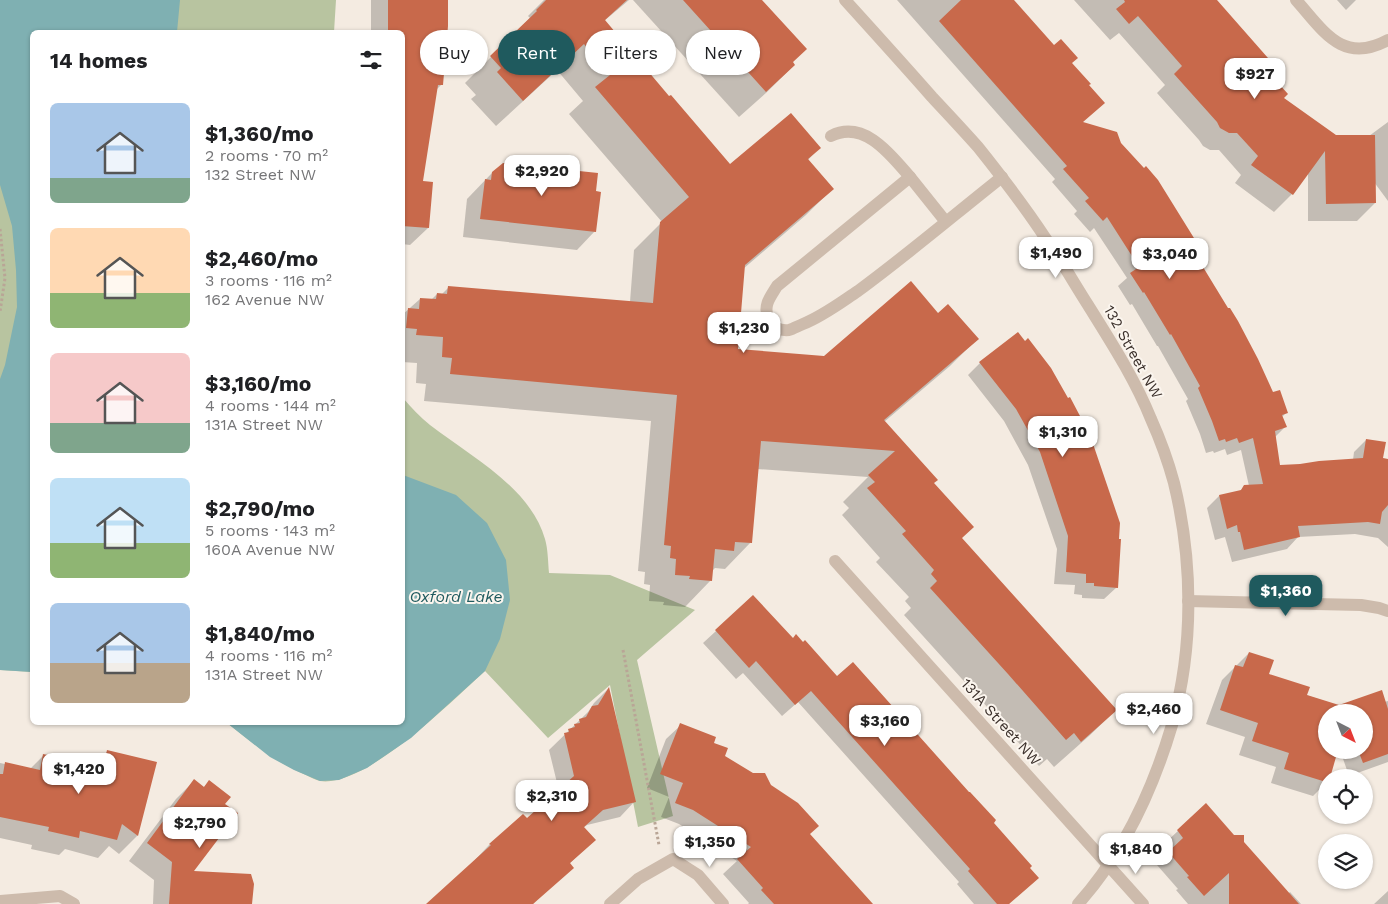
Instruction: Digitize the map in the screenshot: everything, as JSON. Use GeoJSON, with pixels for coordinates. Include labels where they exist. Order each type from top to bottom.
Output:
{"type":"FeatureCollection","features":[{"type":"Feature","properties":{"kind":"street","name":"132 Street NW"},"geometry":{"type":"LineString","coordinates":[[845,0],[976,145],[1048,240],[1118,354],[1151,417],[1174,481],[1186,560],[1188,601],[1187,642],[1182,683],[1165,747],[1147,794],[1131,828],[1108,865],[1078,904]]}},
{"type":"Feature","properties":{"kind":"street"},"geometry":{"type":"LineString","coordinates":[[1296,0],[1337,44],[1362,49],[1388,40]]}},
{"type":"Feature","properties":{"kind":"street"},"geometry":{"type":"LineString","coordinates":[[831,136],[840,131],[869,137],[886,150],[946,222]]}},
{"type":"Feature","properties":{"kind":"street"},"geometry":{"type":"LineString","coordinates":[[910,177],[777,286],[767,302],[767,316],[772,326],[779,330],[790,330],[813,320],[836,306],[879,275],[1002,177]]}},
{"type":"Feature","properties":{"kind":"street","name":"131A Street NW"},"geometry":{"type":"LineString","coordinates":[[835,561],[1144,904]]}},
{"type":"Feature","properties":{"kind":"street"},"geometry":{"type":"LineString","coordinates":[[1188,601],[1361,605],[1388,611]]}},
{"type":"Feature","properties":{"kind":"street"},"geometry":{"type":"LineString","coordinates":[[610,904],[638,879],[668,862],[698,875],[723,904]]}},
{"type":"Feature","properties":{"kind":"street"},"geometry":{"type":"LineString","coordinates":[[0,901],[60,896],[74,904]]}},
{"type":"Feature","properties":{"kind":"path"},"geometry":{"type":"LineString","coordinates":[[0,229],[5,278],[0,312]]}},
{"type":"Feature","properties":{"kind":"path"},"geometry":{"type":"LineString","coordinates":[[622,650],[668,862]]}},
{"type":"Feature","properties":{"kind":"green space"},"geometry":{"type":"Polygon","coordinates":[[[0,0],[336,0],[334,30],[30,30],[30,672],[0,670],[0,0]]]}},
{"type":"Feature","properties":{"kind":"green space"},"geometry":{"type":"Polygon","coordinates":[[[405,400],[430,425],[480,461],[513,488],[537,520],[545,539],[549,573],[610,575],[695,610],[637,660],[673,816],[638,827],[610,685],[548,738],[485,671],[407,740],[360,771],[339,780],[320,781],[295,770],[265,752],[230,725],[405,725],[405,400]]]}},
{"type":"Feature","properties":{"kind":"water"},"geometry":{"type":"Polygon","coordinates":[[[0,0],[180,0],[177,30],[30,30],[30,672],[0,670],[0,379],[5,365],[17,307],[12,226],[0,185],[0,0]]]}},
{"type":"Feature","properties":{"kind":"water","name":"Oxford Lake"},"geometry":{"type":"Polygon","coordinates":[[[405,476],[456,495],[487,523],[506,560],[510,600],[500,639],[485,671],[411,738],[367,768],[339,780],[320,781],[270,757],[230,725],[405,725],[405,476]]]}},
{"type":"Feature","properties":{"kind":"building"},"geometry":{"type":"Polygon","coordinates":[[[388,0],[448,0],[448,30],[420,30],[420,75],[444,75],[443,85],[438,85],[423,181],[433,182],[429,228],[405,226],[405,30],[388,30],[388,0]]]}},
{"type":"Feature","properties":{"kind":"building"},"geometry":{"type":"Polygon","coordinates":[[[546,0],[627,0],[605,20],[613,30],[585,30],[585,45],[584,44],[575,52],[575,30],[517,30],[546,0]]]}},
{"type":"Feature","properties":{"kind":"building"},"geometry":{"type":"Polygon","coordinates":[[[683,0],[762,0],[807,49],[793,62],[795,65],[766,92],[751,75],[760,75],[760,30],[710,30],[683,0]]]}},
{"type":"Feature","properties":{"kind":"building"},"geometry":{"type":"Polygon","coordinates":[[[961,0],[1014,0],[1054,45],[1061,39],[1078,58],[1072,63],[1105,103],[1083,122],[1117,132],[1121,143],[1158,180],[1207,259],[1203,262],[1205,265],[1203,267],[1238,321],[1273,392],[1280,390],[1288,413],[1282,415],[1287,427],[1275,431],[1280,465],[1363,458],[1366,439],[1386,442],[1383,458],[1388,459],[1388,505],[1382,512],[1380,524],[1368,522],[1298,526],[1300,537],[1244,550],[1237,525],[1227,529],[1219,495],[1241,490],[1244,485],[1263,484],[1253,438],[1239,443],[1237,438],[1226,442],[1225,439],[1219,441],[1198,388],[1200,386],[1171,334],[1130,273],[1139,267],[1107,217],[1103,221],[1085,201],[1089,198],[1063,169],[1067,166],[939,21],[961,0]]]}},
{"type":"Feature","properties":{"kind":"building"},"geometry":{"type":"Polygon","coordinates":[[[1124,0],[1217,0],[1268,58],[1261,64],[1288,94],[1284,98],[1336,135],[1375,135],[1376,203],[1326,204],[1325,151],[1293,195],[1251,165],[1258,156],[1237,133],[1229,133],[1220,128],[1217,122],[1174,74],[1182,66],[1138,16],[1129,24],[1116,9],[1125,2],[1124,0]]]}},
{"type":"Feature","properties":{"kind":"building"},"geometry":{"type":"Polygon","coordinates":[[[498,48],[498,65],[490,56],[498,48]]]}},
{"type":"Feature","properties":{"kind":"building"},"geometry":{"type":"Polygon","coordinates":[[[500,75],[551,75],[523,101],[500,75]]]}},
{"type":"Feature","properties":{"kind":"building"},"geometry":{"type":"Polygon","coordinates":[[[610,75],[651,75],[669,96],[671,95],[730,164],[791,113],[821,148],[808,159],[834,189],[745,265],[738,349],[824,356],[911,281],[938,313],[948,304],[979,339],[884,420],[938,480],[934,483],[974,527],[962,538],[1117,710],[1081,742],[1074,733],[1066,740],[930,588],[937,581],[931,574],[934,570],[902,534],[906,531],[867,488],[875,482],[868,475],[895,451],[761,441],[752,543],[735,542],[734,551],[715,549],[712,581],[689,579],[690,576],[675,575],[676,559],[670,558],[671,546],[664,545],[677,395],[450,374],[452,358],[442,357],[443,337],[416,335],[417,329],[406,328],[408,308],[419,309],[420,298],[436,299],[437,293],[447,294],[448,286],[653,303],[660,222],[689,197],[595,87],[610,75]]]}},
{"type":"Feature","properties":{"kind":"building"},"geometry":{"type":"Polygon","coordinates":[[[503,163],[598,173],[596,191],[601,192],[596,232],[480,219],[485,179],[491,180],[492,172],[503,163]]]}},
{"type":"Feature","properties":{"kind":"building"},"geometry":{"type":"Polygon","coordinates":[[[1018,332],[1025,341],[1028,338],[1051,368],[1068,398],[1070,397],[1090,435],[1120,523],[1118,588],[1094,586],[1094,583],[1086,583],[1086,574],[1066,572],[1068,536],[1040,452],[1016,409],[979,362],[1018,332]]]}},
{"type":"Feature","properties":{"kind":"building"},"geometry":{"type":"Polygon","coordinates":[[[753,595],[793,638],[796,634],[803,642],[805,640],[837,676],[853,662],[996,820],[994,823],[1032,866],[1030,868],[1039,878],[1009,904],[997,904],[968,871],[970,869],[811,691],[795,705],[756,661],[749,668],[715,630],[753,595]]]}},
{"type":"Feature","properties":{"kind":"building"},"geometry":{"type":"Polygon","coordinates":[[[1249,652],[1274,660],[1269,674],[1310,687],[1307,695],[1336,704],[1318,704],[1318,759],[1335,759],[1333,769],[1318,769],[1318,780],[1284,769],[1289,753],[1252,741],[1258,723],[1220,710],[1235,665],[1243,667],[1249,652]]]}},
{"type":"Feature","properties":{"kind":"building"},"geometry":{"type":"Polygon","coordinates":[[[609,687],[636,802],[603,810],[584,827],[596,840],[570,863],[574,868],[533,904],[426,904],[523,814],[527,818],[574,776],[564,733],[569,732],[568,729],[575,727],[574,724],[580,723],[579,719],[586,717],[592,706],[598,705],[609,687]]]}},
{"type":"Feature","properties":{"kind":"building"},"geometry":{"type":"Polygon","coordinates":[[[1382,690],[1388,709],[1388,754],[1363,763],[1361,759],[1373,759],[1373,704],[1342,704],[1382,690]]]}},
{"type":"Feature","properties":{"kind":"building"},"geometry":{"type":"Polygon","coordinates":[[[680,723],[716,737],[714,743],[728,748],[725,756],[753,773],[765,773],[771,785],[798,803],[819,826],[810,834],[873,904],[774,904],[761,890],[763,888],[737,859],[751,847],[693,810],[675,803],[683,783],[660,774],[680,723]]]}},
{"type":"Feature","properties":{"kind":"building"},"geometry":{"type":"Polygon","coordinates":[[[107,750],[157,762],[138,836],[122,824],[117,840],[80,831],[79,838],[48,831],[49,827],[0,817],[0,774],[3,774],[5,762],[40,770],[43,754],[103,767],[107,750]]]}},
{"type":"Feature","properties":{"kind":"building"},"geometry":{"type":"Polygon","coordinates":[[[194,779],[204,787],[209,780],[231,797],[225,804],[238,813],[194,871],[251,874],[254,884],[252,904],[169,904],[172,862],[147,843],[194,779]]]}},
{"type":"Feature","properties":{"kind":"building"},"geometry":{"type":"Polygon","coordinates":[[[1206,803],[1234,835],[1244,835],[1244,842],[1299,904],[1229,904],[1229,873],[1204,896],[1168,852],[1183,838],[1177,830],[1206,803]]]}}]}
